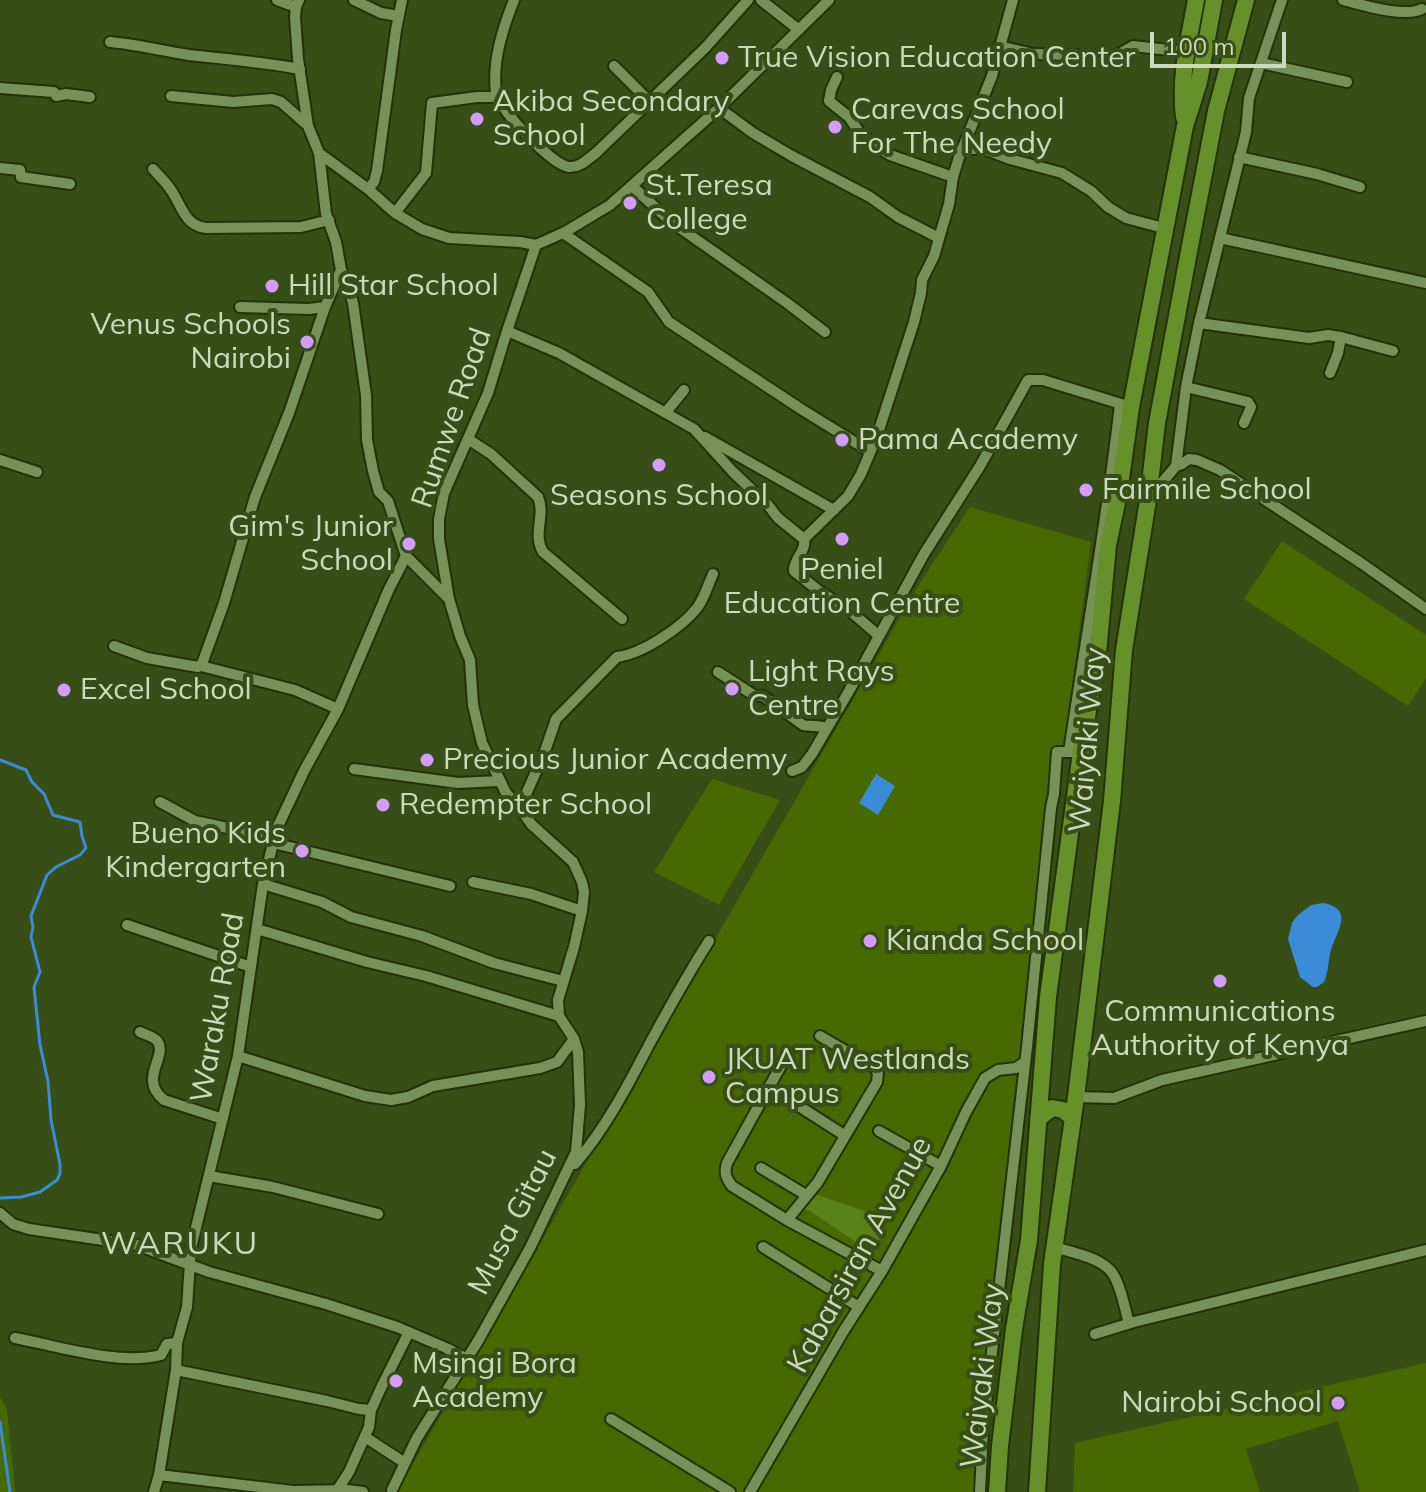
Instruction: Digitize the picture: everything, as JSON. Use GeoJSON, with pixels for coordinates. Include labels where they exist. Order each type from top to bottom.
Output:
{"type":"FeatureCollection","features":[{"type":"Feature","properties":{"kind":"highway","name":"Waiyaki Way"},"geometry":{"type":"LineString","coordinates":[[1185,126],[1182,87],[1196,0]]}},
{"type":"Feature","properties":{"kind":"highway","name":"Waiyaki Way"},"geometry":{"type":"LineString","coordinates":[[997,1492],[1014,1329],[1027,1251],[1038,1119],[1034,1063],[1048,997],[1075,752],[1098,653],[1108,545],[1119,493],[1126,406],[1167,229],[1185,126],[1199,82],[1214,0]]}},
{"type":"Feature","properties":{"kind":"highway","name":"Waiyaki Way"},"geometry":{"type":"LineString","coordinates":[[1037,1492],[1054,1250],[1112,801],[1124,650],[1157,423],[1210,141],[1246,0]]}},
{"type":"Feature","properties":{"kind":"highway"},"geometry":{"type":"LineString","coordinates":[[1038,1119],[1052,1108],[1063,1110],[1073,1118]]}},
{"type":"Feature","properties":{"kind":"highway"},"geometry":{"type":"LineString","coordinates":[[1027,1251],[1034,1244],[1054,1250]]}},
{"type":"Feature","properties":{"kind":"street"},"geometry":{"type":"LineString","coordinates":[[277,0],[298,4],[297,46],[308,126],[319,153],[325,206],[353,303],[366,395],[367,440],[379,492],[388,501],[406,556],[449,599]]}},
{"type":"Feature","properties":{"kind":"street"},"geometry":{"type":"LineString","coordinates":[[354,0],[381,13],[398,16]]}},
{"type":"Feature","properties":{"kind":"street"},"geometry":{"type":"LineString","coordinates":[[368,189],[374,182],[379,160],[402,0]]}},
{"type":"Feature","properties":{"kind":"street"},"geometry":{"type":"LineString","coordinates":[[514,0],[498,53],[497,97],[525,133],[554,160],[567,167],[585,162],[705,48],[748,0]]}},
{"type":"Feature","properties":{"kind":"street"},"geometry":{"type":"LineString","coordinates":[[761,0],[799,30]]}},
{"type":"Feature","properties":{"kind":"street"},"geometry":{"type":"LineString","coordinates":[[319,153],[395,213],[422,229],[449,238],[536,245],[610,205],[719,108],[829,0]]}},
{"type":"Feature","properties":{"kind":"street"},"geometry":{"type":"LineString","coordinates":[[804,539],[848,496],[877,436],[914,322],[922,280],[934,256],[949,204],[953,177],[992,76],[1013,0]]}},
{"type":"Feature","properties":{"kind":"street"},"geometry":{"type":"LineString","coordinates":[[1176,466],[1186,387],[1246,132],[1249,98],[1282,0]]}},
{"type":"Feature","properties":{"kind":"street"},"geometry":{"type":"LineString","coordinates":[[1343,0],[1398,12],[1413,13],[1422,9]]}},
{"type":"Feature","properties":{"kind":"street"},"geometry":{"type":"LineString","coordinates":[[110,42],[300,69]]}},
{"type":"Feature","properties":{"kind":"street"},"geometry":{"type":"LineString","coordinates":[[999,46],[1034,54],[1109,56],[1133,46],[1187,52]]}},
{"type":"Feature","properties":{"kind":"street"},"geometry":{"type":"LineString","coordinates":[[1261,63],[1347,82]]}},
{"type":"Feature","properties":{"kind":"street"},"geometry":{"type":"LineString","coordinates":[[614,66],[650,102]]}},
{"type":"Feature","properties":{"kind":"street"},"geometry":{"type":"LineString","coordinates":[[837,77],[829,101],[849,117],[869,141],[890,155],[953,177]]}},
{"type":"Feature","properties":{"kind":"street"},"geometry":{"type":"LineString","coordinates":[[0,88],[90,97]]}},
{"type":"Feature","properties":{"kind":"street"},"geometry":{"type":"LineString","coordinates":[[171,96],[233,102],[272,99],[281,102],[308,126]]}},
{"type":"Feature","properties":{"kind":"street"},"geometry":{"type":"LineString","coordinates":[[395,213],[426,173],[432,103],[497,97]]}},
{"type":"Feature","properties":{"kind":"street"},"geometry":{"type":"LineString","coordinates":[[719,108],[753,133],[939,238]]}},
{"type":"Feature","properties":{"kind":"street"},"geometry":{"type":"LineString","coordinates":[[962,149],[984,149],[1062,173],[1126,218],[1167,229]]}},
{"type":"Feature","properties":{"kind":"street"},"geometry":{"type":"LineString","coordinates":[[1239,157],[1360,187]]}},
{"type":"Feature","properties":{"kind":"street"},"geometry":{"type":"LineString","coordinates":[[0,168],[20,170],[21,177],[70,184]]}},
{"type":"Feature","properties":{"kind":"street"},"geometry":{"type":"LineString","coordinates":[[153,169],[169,186],[188,220],[196,227],[301,227],[329,220]]}},
{"type":"Feature","properties":{"kind":"street"},"geometry":{"type":"LineString","coordinates":[[632,186],[670,221],[825,332]]}},
{"type":"Feature","properties":{"kind":"street"},"geometry":{"type":"LineString","coordinates":[[563,233],[648,292],[669,322],[869,451]]}},
{"type":"Feature","properties":{"kind":"street"},"geometry":{"type":"LineString","coordinates":[[1220,238],[1426,283]]}},
{"type":"Feature","properties":{"kind":"street","name":"Rumwe Road"},"geometry":{"type":"LineString","coordinates":[[520,808],[499,781],[476,722],[470,660],[449,599],[439,539],[439,519],[444,493],[488,393],[536,245]]}},
{"type":"Feature","properties":{"kind":"street"},"geometry":{"type":"LineString","coordinates":[[201,666],[224,603],[255,497],[341,270]]}},
{"type":"Feature","properties":{"kind":"street"},"geometry":{"type":"LineString","coordinates":[[240,307],[325,307]]}},
{"type":"Feature","properties":{"kind":"street"},"geometry":{"type":"LineString","coordinates":[[1199,323],[1309,338],[1328,335],[1393,351]]}},
{"type":"Feature","properties":{"kind":"street"},"geometry":{"type":"LineString","coordinates":[[507,331],[559,353],[834,510]]}},
{"type":"Feature","properties":{"kind":"street"},"geometry":{"type":"LineString","coordinates":[[1330,373],[1341,337]]}},
{"type":"Feature","properties":{"kind":"street"},"geometry":{"type":"LineString","coordinates":[[792,771],[802,767],[849,691],[924,554],[980,466],[1028,380],[1043,380],[1126,406]]}},
{"type":"Feature","properties":{"kind":"street"},"geometry":{"type":"LineString","coordinates":[[1186,387],[1248,402],[1251,407],[1244,423]]}},
{"type":"Feature","properties":{"kind":"street"},"geometry":{"type":"LineString","coordinates":[[666,412],[684,390]]}},
{"type":"Feature","properties":{"kind":"street"},"geometry":{"type":"LineString","coordinates":[[699,434],[778,518],[804,539],[805,544],[793,567],[794,571],[878,635]]}},
{"type":"Feature","properties":{"kind":"street"},"geometry":{"type":"LineString","coordinates":[[468,439],[491,454],[538,497],[542,506],[538,538],[543,552],[622,619]]}},
{"type":"Feature","properties":{"kind":"street"},"geometry":{"type":"LineString","coordinates":[[1148,500],[1176,466],[1189,459],[1197,460],[1220,470],[1426,609]]}},
{"type":"Feature","properties":{"kind":"street"},"geometry":{"type":"LineString","coordinates":[[0,460],[37,472]]}},
{"type":"Feature","properties":{"kind":"street","name":"Waraku Road"},"geometry":{"type":"LineString","coordinates":[[154,1492],[176,1370],[177,1343],[187,1307],[191,1248],[238,1056],[263,884],[273,843],[304,771],[338,709],[406,556]]}},
{"type":"Feature","properties":{"kind":"street"},"geometry":{"type":"LineString","coordinates":[[257,929],[559,1016],[558,1000],[574,947],[584,892],[573,862],[531,824],[520,808],[556,719],[617,657],[646,647],[689,616],[699,606],[713,574]]}},
{"type":"Feature","properties":{"kind":"street"},"geometry":{"type":"LineString","coordinates":[[114,646],[147,658],[201,666],[295,690],[338,709]]}},
{"type":"Feature","properties":{"kind":"street"},"geometry":{"type":"LineString","coordinates":[[718,672],[755,696],[763,696],[803,725],[826,728]]}},
{"type":"Feature","properties":{"kind":"street"},"geometry":{"type":"LineString","coordinates":[[980,1492],[983,1430],[1034,1063],[1057,752],[1075,752]]}},
{"type":"Feature","properties":{"kind":"street"},"geometry":{"type":"LineString","coordinates":[[354,769],[458,783],[499,781]]}},
{"type":"Feature","properties":{"kind":"street"},"geometry":{"type":"LineString","coordinates":[[160,802],[195,821],[265,836],[273,843],[360,866],[450,886]]}},
{"type":"Feature","properties":{"kind":"street"},"geometry":{"type":"LineString","coordinates":[[473,882],[531,894],[582,911]]}},
{"type":"Feature","properties":{"kind":"street"},"geometry":{"type":"LineString","coordinates":[[263,884],[322,902],[351,917],[422,936],[494,963],[563,981]]}},
{"type":"Feature","properties":{"kind":"street"},"geometry":{"type":"LineString","coordinates":[[127,925],[251,967]]}},
{"type":"Feature","properties":{"kind":"street"},"geometry":{"type":"LineString","coordinates":[[568,1172],[595,1142],[709,941]]}},
{"type":"Feature","properties":{"kind":"street","name":"Musa Gitau"},"geometry":{"type":"LineString","coordinates":[[392,1491],[417,1438],[467,1359],[530,1248],[576,1152],[579,1132],[578,1052],[574,1039],[559,1016]]}},
{"type":"Feature","properties":{"kind":"street"},"geometry":{"type":"LineString","coordinates":[[1076,1097],[1114,1098],[1162,1080],[1426,1021]]}},
{"type":"Feature","properties":{"kind":"street"},"geometry":{"type":"LineString","coordinates":[[140,1032],[159,1043],[153,1082],[158,1095],[164,1100],[223,1119]]}},
{"type":"Feature","properties":{"kind":"street"},"geometry":{"type":"LineString","coordinates":[[787,1220],[818,1182],[877,1082],[875,1068],[820,1036]]}},
{"type":"Feature","properties":{"kind":"street"},"geometry":{"type":"LineString","coordinates":[[238,1056],[365,1096],[391,1100],[408,1097],[433,1086],[540,1068],[557,1062],[574,1039]]}},
{"type":"Feature","properties":{"kind":"street"},"geometry":{"type":"LineString","coordinates":[[788,1053],[727,1163],[726,1178],[732,1186],[787,1220],[882,1271]]}},
{"type":"Feature","properties":{"kind":"street","name":"Kabarsiran Avenue"},"geometry":{"type":"LineString","coordinates":[[750,1492],[882,1271],[941,1166],[985,1078],[998,1070],[1034,1063]]}},
{"type":"Feature","properties":{"kind":"street"},"geometry":{"type":"LineString","coordinates":[[791,1101],[844,1135]]}},
{"type":"Feature","properties":{"kind":"street"},"geometry":{"type":"LineString","coordinates":[[879,1131],[941,1166]]}},
{"type":"Feature","properties":{"kind":"street"},"geometry":{"type":"LineString","coordinates":[[761,1168],[806,1195]]}},
{"type":"Feature","properties":{"kind":"street"},"geometry":{"type":"LineString","coordinates":[[209,1176],[273,1187],[378,1214]]}},
{"type":"Feature","properties":{"kind":"street"},"geometry":{"type":"LineString","coordinates":[[1,1214],[13,1224],[29,1229],[137,1245],[209,1272],[326,1304],[409,1332],[467,1359]]}},
{"type":"Feature","properties":{"kind":"street"},"geometry":{"type":"LineString","coordinates":[[763,1247],[859,1307]]}},
{"type":"Feature","properties":{"kind":"street"},"geometry":{"type":"LineString","coordinates":[[1054,1250],[1101,1263],[1112,1271],[1129,1323]]}},
{"type":"Feature","properties":{"kind":"street"},"geometry":{"type":"LineString","coordinates":[[1095,1334],[1426,1250]]}},
{"type":"Feature","properties":{"kind":"street"},"geometry":{"type":"LineString","coordinates":[[336,1491],[349,1472],[369,1427],[371,1410],[409,1332]]}},
{"type":"Feature","properties":{"kind":"street"},"geometry":{"type":"LineString","coordinates":[[15,1338],[115,1357],[148,1359],[161,1355],[167,1344],[177,1343]]}},
{"type":"Feature","properties":{"kind":"street"},"geometry":{"type":"LineString","coordinates":[[176,1370],[371,1410]]}},
{"type":"Feature","properties":{"kind":"street"},"geometry":{"type":"LineString","coordinates":[[611,1419],[730,1492]]}},
{"type":"Feature","properties":{"kind":"street"},"geometry":{"type":"LineString","coordinates":[[365,1437],[405,1463]]}},
{"type":"Feature","properties":{"kind":"street"},"geometry":{"type":"LineString","coordinates":[[159,1475],[293,1491],[363,1492]]}},
{"type":"Feature","properties":{"kind":"green space"},"geometry":{"type":"Polygon","coordinates":[[[970,507],[1091,542],[1019,1088],[985,1492],[393,1492],[410,1469],[923,578],[970,507]]]}},
{"type":"Feature","properties":{"kind":"green space"},"geometry":{"type":"Polygon","coordinates":[[[1282,541],[1426,635],[1426,678],[1408,706],[1244,599],[1282,541]]]}},
{"type":"Feature","properties":{"kind":"green space"},"geometry":{"type":"Polygon","coordinates":[[[712,779],[780,800],[719,905],[654,872],[712,779]]]}},
{"type":"Feature","properties":{"kind":"green space"},"geometry":{"type":"Polygon","coordinates":[[[815,1194],[884,1218],[875,1255],[810,1211],[796,1207],[815,1194]]]}},
{"type":"Feature","properties":{"kind":"green space","name":"Nairobi School"},"geometry":{"type":"Polygon","coordinates":[[[1426,1363],[1426,1492],[1360,1492],[1338,1421],[1246,1449],[1260,1492],[1073,1492],[1075,1443],[1426,1363]]]}},
{"type":"Feature","properties":{"kind":"green space"},"geometry":{"type":"Polygon","coordinates":[[[0,1397],[7,1409],[15,1492],[0,1492],[0,1397]]]}},
{"type":"Feature","properties":{"kind":"water"},"geometry":{"type":"Polygon","coordinates":[[[876,774],[895,786],[878,815],[859,803],[876,774]]]}},
{"type":"Feature","properties":{"kind":"water"},"geometry":{"type":"Polygon","coordinates":[[[1323,903],[1339,910],[1341,922],[1324,982],[1313,987],[1300,977],[1288,939],[1297,916],[1311,905],[1323,903]]]}},
{"type":"Feature","properties":{"kind":"waterway"},"geometry":{"type":"LineString","coordinates":[[0,760],[26,770],[44,794],[53,815],[80,822],[86,848],[47,875],[31,916],[31,937],[40,972],[34,987],[40,1045],[60,1174],[57,1180],[40,1192],[0,1198]]}},
{"type":"Feature","properties":{"kind":"waterway"},"geometry":{"type":"LineString","coordinates":[[0,1422],[10,1492]]}},
{"type":"Feature","properties":{"kind":"place","name":"True Vision Education Center"},"geometry":{"type":"Point","coordinates":[722,58]}},
{"type":"Feature","properties":{"kind":"place","name":"Akiba Secondary School"},"geometry":{"type":"Point","coordinates":[477,119]}},
{"type":"Feature","properties":{"kind":"place","name":"Carevas School For The Needy"},"geometry":{"type":"Point","coordinates":[835,127]}},
{"type":"Feature","properties":{"kind":"place","name":"St.Teresa College"},"geometry":{"type":"Point","coordinates":[630,203]}},
{"type":"Feature","properties":{"kind":"place","name":"Hill Star School"},"geometry":{"type":"Point","coordinates":[272,286]}},
{"type":"Feature","properties":{"kind":"place","name":"Venus Schools Nairobi"},"geometry":{"type":"Point","coordinates":[307,342]}},
{"type":"Feature","properties":{"kind":"place","name":"Pama Academy"},"geometry":{"type":"Point","coordinates":[842,440]}},
{"type":"Feature","properties":{"kind":"place","name":"Seasons School"},"geometry":{"type":"Point","coordinates":[659,465]}},
{"type":"Feature","properties":{"kind":"place","name":"Fairmile School"},"geometry":{"type":"Point","coordinates":[1086,490]}},
{"type":"Feature","properties":{"kind":"place","name":"Peniel Education Centre"},"geometry":{"type":"Point","coordinates":[842,539]}},
{"type":"Feature","properties":{"kind":"place","name":"Gim's Junior School"},"geometry":{"type":"Point","coordinates":[409,544]}},
{"type":"Feature","properties":{"kind":"place","name":"Light Rays Centre"},"geometry":{"type":"Point","coordinates":[732,689]}},
{"type":"Feature","properties":{"kind":"place","name":"Excel School"},"geometry":{"type":"Point","coordinates":[64,690]}},
{"type":"Feature","properties":{"kind":"place","name":"Precious Junior Academy"},"geometry":{"type":"Point","coordinates":[427,760]}},
{"type":"Feature","properties":{"kind":"place","name":"Redempter School"},"geometry":{"type":"Point","coordinates":[383,805]}},
{"type":"Feature","properties":{"kind":"place","name":"Bueno Kids Kindergarten"},"geometry":{"type":"Point","coordinates":[302,851]}},
{"type":"Feature","properties":{"kind":"place","name":"Kianda School"},"geometry":{"type":"Point","coordinates":[870,941]}},
{"type":"Feature","properties":{"kind":"place","name":"Communications Authority of Kenya"},"geometry":{"type":"Point","coordinates":[1220,981]}},
{"type":"Feature","properties":{"kind":"place","name":"JKUAT Westlands Campus"},"geometry":{"type":"Point","coordinates":[709,1077]}},
{"type":"Feature","properties":{"kind":"place","name":"Msingi Bora Academy"},"geometry":{"type":"Point","coordinates":[396,1381]}},
{"type":"Feature","properties":{"kind":"place","name":"Nairobi School"},"geometry":{"type":"Point","coordinates":[1338,1403]}},
{"type":"Feature","properties":{"kind":"district","name":"WARUKU"},"geometry":{"type":"Point","coordinates":[180,1244]}}]}
